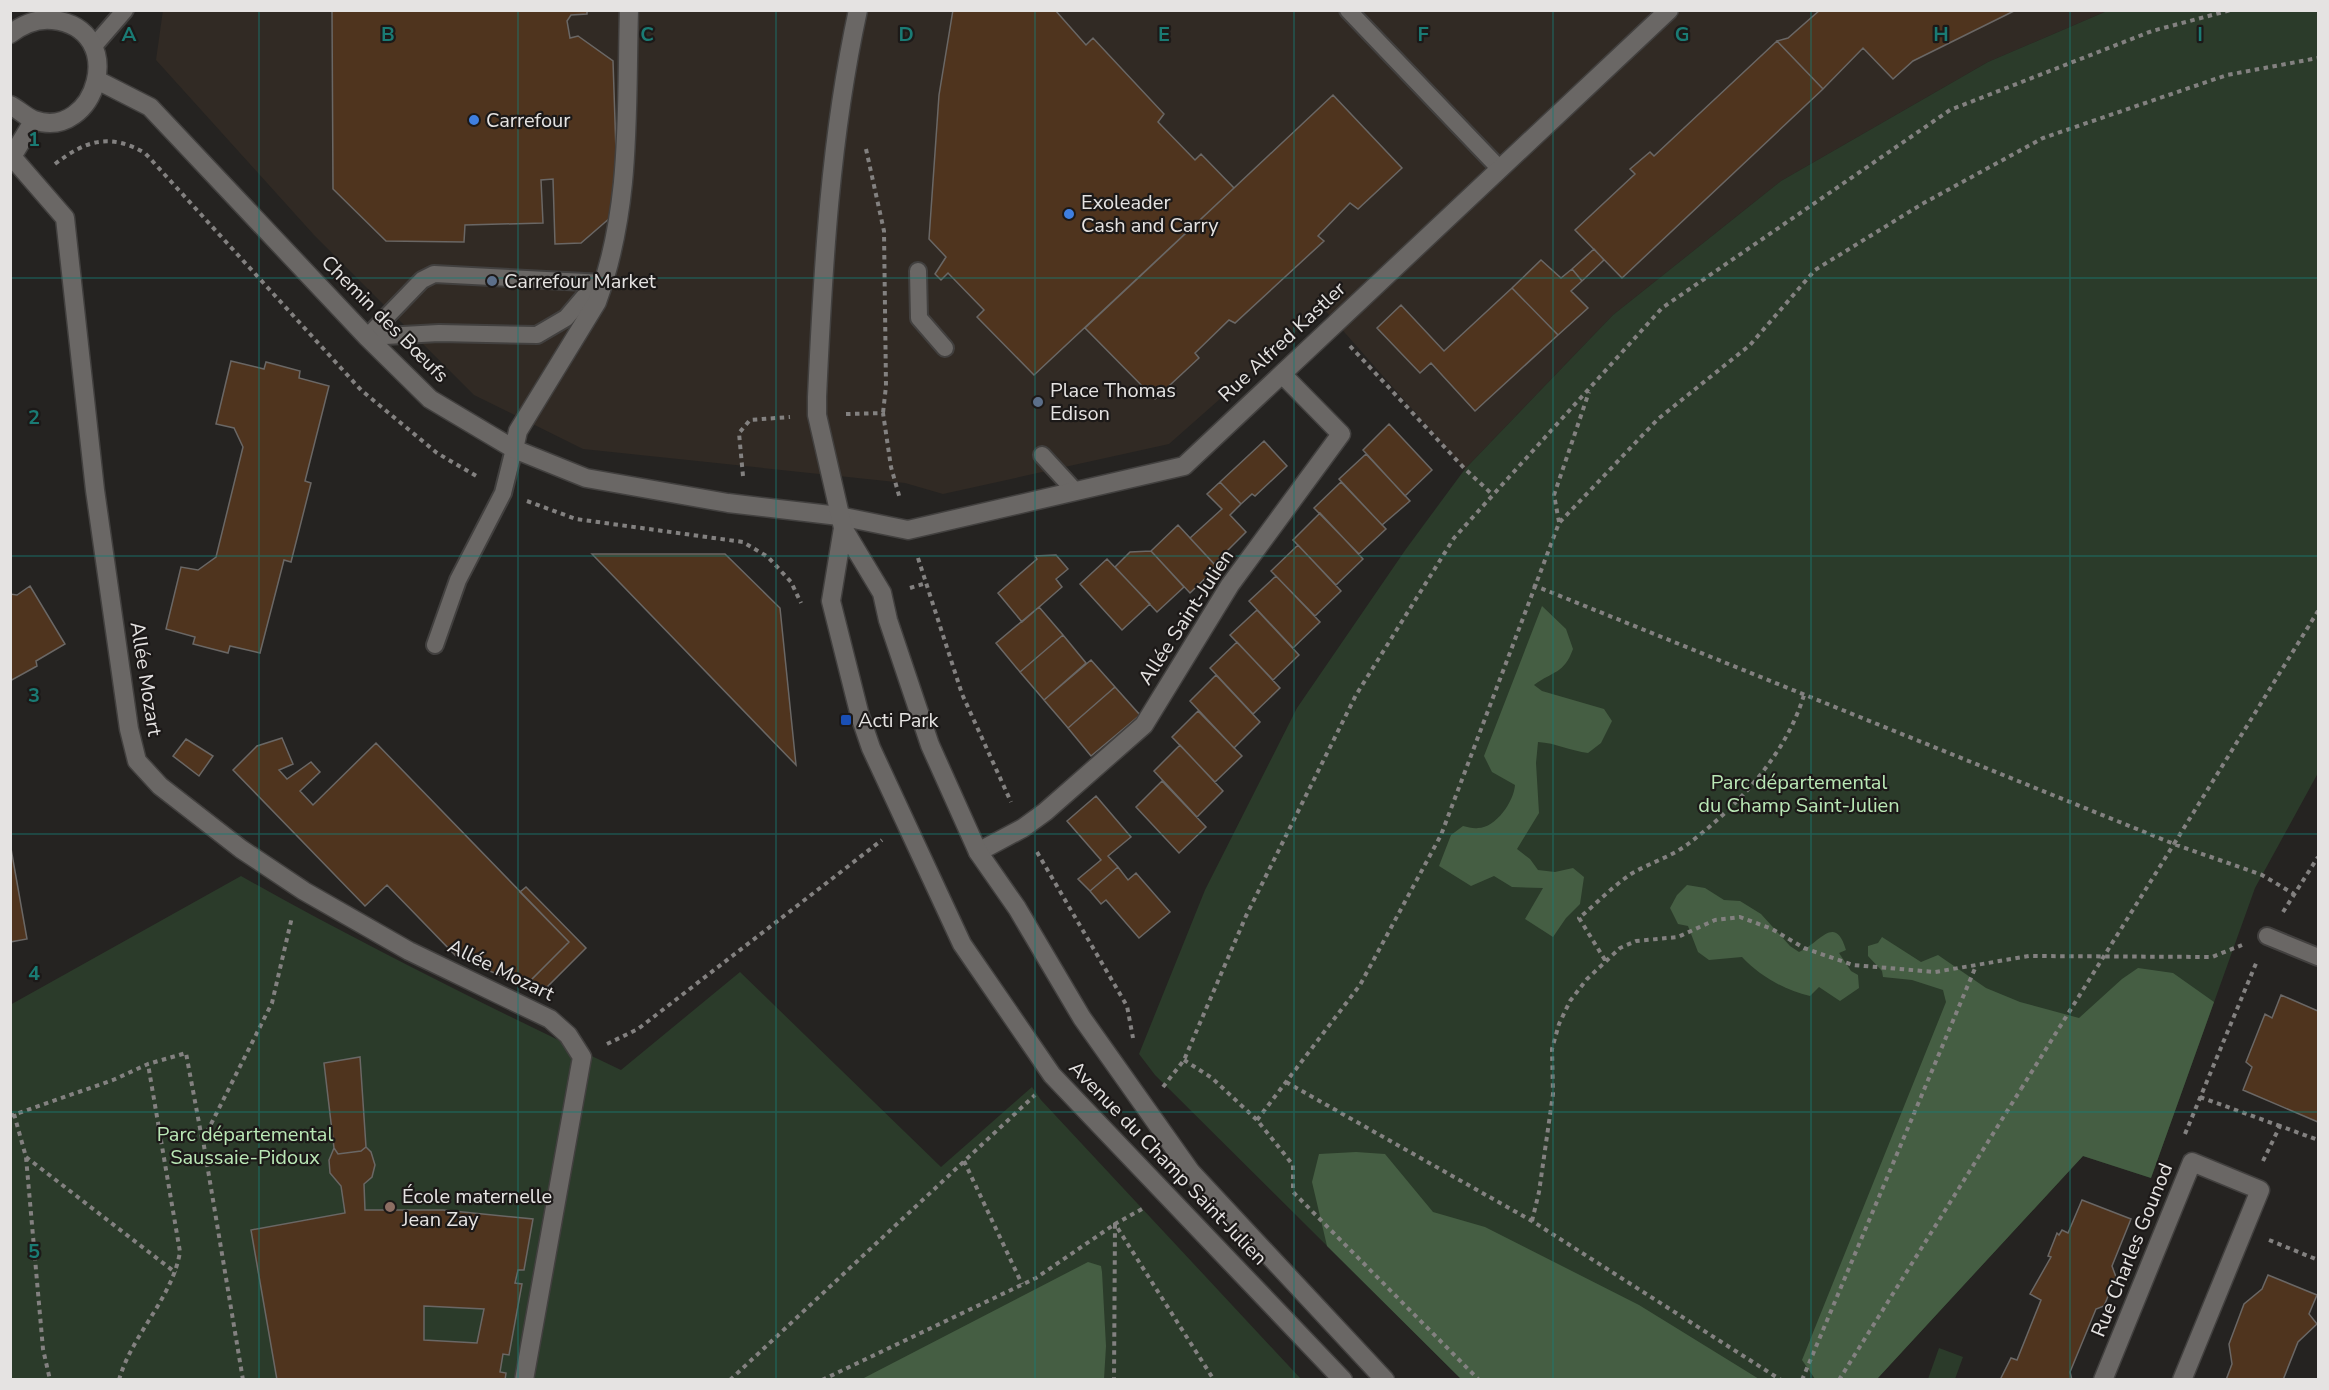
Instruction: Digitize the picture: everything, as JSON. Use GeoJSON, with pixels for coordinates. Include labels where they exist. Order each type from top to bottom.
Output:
{"type":"FeatureCollection","features":[{"type":"Feature","properties":{"kind":"street"},"geometry":{"type":"LineString","coordinates":[[514,449],[518,430],[597,303],[599,283],[625,187],[629,102],[629,10]]}},
{"type":"Feature","properties":{"kind":"street","name":"Avenue du Champ Saint-Julien"},"geometry":{"type":"LineString","coordinates":[[858,10],[849,50],[826,219],[817,397],[817,415],[841,522],[882,593],[888,620],[930,746],[978,852],[1017,908],[1082,1018],[1191,1172],[1385,1380]]}},
{"type":"Feature","properties":{"kind":"street","name":"Rue Alfred Kastler"},"geometry":{"type":"LineString","coordinates":[[841,522],[908,530],[1184,465],[1670,10]]}},
{"type":"Feature","properties":{"kind":"street"},"geometry":{"type":"LineString","coordinates":[[10,34],[35,15],[62,21],[76,28],[93,47],[98,68],[97,80],[90,99],[66,118],[50,121],[34,120],[10,105]]}},
{"type":"Feature","properties":{"kind":"street","name":"Chemin des Bœufs"},"geometry":{"type":"LineString","coordinates":[[97,80],[150,107],[367,337],[430,399],[514,449],[586,478],[841,522]]}},
{"type":"Feature","properties":{"kind":"street"},"geometry":{"type":"LineString","coordinates":[[12,159],[34,120]]}},
{"type":"Feature","properties":{"kind":"street","name":"Allée Mozart"},"geometry":{"type":"LineString","coordinates":[[12,159],[65,218],[97,501],[129,729],[137,761],[160,786],[241,849],[304,891],[409,951],[550,1019],[568,1035],[582,1057]]}},
{"type":"Feature","properties":{"kind":"street","name":"Allée Saint-Julien"},"geometry":{"type":"LineString","coordinates":[[978,852],[1023,828],[1144,725],[1230,585],[1341,434],[1282,374]]}},
{"type":"Feature","properties":{"kind":"street","name":"Avenue du Champ Saint-Julien"},"geometry":{"type":"LineString","coordinates":[[841,522],[831,601],[860,716],[871,748],[962,944],[1052,1075],[1343,1380]]}},
{"type":"Feature","properties":{"kind":"street"},"geometry":{"type":"LineString","coordinates":[[524,1380],[582,1057]]}},
{"type":"Feature","properties":{"kind":"street","name":"Rue Charles Gounod"},"geometry":{"type":"LineString","coordinates":[[2103,1380],[2192,1162],[2260,1190],[2182,1380]]}},
{"type":"Feature","properties":{"kind":"lane"},"geometry":{"type":"LineString","coordinates":[[93,47],[124,10]]}},
{"type":"Feature","properties":{"kind":"lane"},"geometry":{"type":"LineString","coordinates":[[1348,10],[1500,170]]}},
{"type":"Feature","properties":{"kind":"lane"},"geometry":{"type":"LineString","coordinates":[[918,271],[919,318],[945,348]]}},
{"type":"Feature","properties":{"kind":"lane"},"geometry":{"type":"LineString","coordinates":[[367,337],[422,280],[434,274],[599,283]]}},
{"type":"Feature","properties":{"kind":"lane"},"geometry":{"type":"LineString","coordinates":[[367,337],[439,333],[537,335],[566,318],[599,283]]}},
{"type":"Feature","properties":{"kind":"lane"},"geometry":{"type":"LineString","coordinates":[[435,645],[458,580],[504,492],[514,449]]}},
{"type":"Feature","properties":{"kind":"lane"},"geometry":{"type":"LineString","coordinates":[[1042,455],[1075,491]]}},
{"type":"Feature","properties":{"kind":"lane"},"geometry":{"type":"LineString","coordinates":[[2267,936],[2319,957]]}},
{"type":"Feature","properties":{"kind":"path"},"geometry":{"type":"LineString","coordinates":[[1155,1083],[1161,1089],[1184,1060],[1246,916],[1356,695],[1454,538],[1662,308],[1950,110],[2152,31],[2231,10]]}},
{"type":"Feature","properties":{"kind":"path"},"geometry":{"type":"LineString","coordinates":[[1257,1120],[1360,985],[1441,835],[1533,585],[1559,523],[1658,419],[1750,345],[1815,270],[1922,204],[2043,138],[2227,75],[2319,58]]}},
{"type":"Feature","properties":{"kind":"path"},"geometry":{"type":"LineString","coordinates":[[866,147],[884,231],[886,386],[883,413],[891,466],[908,530],[962,694],[1023,828],[1127,1006],[1134,1049]]}},
{"type":"Feature","properties":{"kind":"path"},"geometry":{"type":"LineString","coordinates":[[1332,327],[1465,469],[1493,495]]}},
{"type":"Feature","properties":{"kind":"path"},"geometry":{"type":"LineString","coordinates":[[1559,523],[1554,495],[1590,388]]}},
{"type":"Feature","properties":{"kind":"path"},"geometry":{"type":"LineString","coordinates":[[841,414],[883,413]]}},
{"type":"Feature","properties":{"kind":"path"},"geometry":{"type":"LineString","coordinates":[[743,470],[739,433],[750,420],[777,417]]}},
{"type":"Feature","properties":{"kind":"path"},"geometry":{"type":"LineString","coordinates":[[909,588],[926,583]]}},
{"type":"Feature","properties":{"kind":"path"},"geometry":{"type":"LineString","coordinates":[[1533,585],[2174,844],[2262,875],[2294,894]]}},
{"type":"Feature","properties":{"kind":"path"},"geometry":{"type":"LineString","coordinates":[[1839,1380],[2319,611]]}},
{"type":"Feature","properties":{"kind":"path"},"geometry":{"type":"LineString","coordinates":[[1605,960],[1579,918],[1630,875],[1686,845],[1744,794],[1773,757],[1800,710],[1804,695]]}},
{"type":"Feature","properties":{"kind":"path"},"geometry":{"type":"LineString","coordinates":[[582,1057],[638,1029],[905,822]]}},
{"type":"Feature","properties":{"kind":"path"},"geometry":{"type":"LineString","coordinates":[[2192,1162],[2184,1138],[2267,936],[2319,857]]}},
{"type":"Feature","properties":{"kind":"path"},"geometry":{"type":"LineString","coordinates":[[203,1140],[272,1003],[292,915],[304,891]]}},
{"type":"Feature","properties":{"kind":"path"},"geometry":{"type":"LineString","coordinates":[[1532,1221],[1539,1191],[1551,1105],[1555,1041],[1570,1001],[1605,960],[1620,948],[1636,941],[1678,937],[1715,920],[1740,917],[1772,929],[1804,948],[1853,965],[1935,972],[2029,956],[2212,957],[2267,936]]}},
{"type":"Feature","properties":{"kind":"path"},"geometry":{"type":"LineString","coordinates":[[1802,1380],[1976,965]]}},
{"type":"Feature","properties":{"kind":"path"},"geometry":{"type":"LineString","coordinates":[[50,1380],[43,1349],[26,1157],[12,1115],[114,1080],[148,1064],[186,1053],[203,1140],[243,1380]]}},
{"type":"Feature","properties":{"kind":"path"},"geometry":{"type":"LineString","coordinates":[[1184,1060],[1212,1078],[1257,1120],[1293,1165],[1293,1192],[1479,1380]]}},
{"type":"Feature","properties":{"kind":"path"},"geometry":{"type":"LineString","coordinates":[[119,1380],[125,1359],[176,1273],[180,1252],[148,1064]]}},
{"type":"Feature","properties":{"kind":"path"},"geometry":{"type":"LineString","coordinates":[[1286,1082],[1532,1221],[1781,1380]]}},
{"type":"Feature","properties":{"kind":"path"},"geometry":{"type":"LineString","coordinates":[[730,1380],[1042,1089]]}},
{"type":"Feature","properties":{"kind":"path"},"geometry":{"type":"LineString","coordinates":[[2200,1097],[2319,1140]]}},
{"type":"Feature","properties":{"kind":"path"},"geometry":{"type":"LineString","coordinates":[[2274,1141],[2280,1126]]}},
{"type":"Feature","properties":{"kind":"path"},"geometry":{"type":"LineString","coordinates":[[26,1157],[176,1273]]}},
{"type":"Feature","properties":{"kind":"path"},"geometry":{"type":"LineString","coordinates":[[964,1161],[1022,1284]]}},
{"type":"Feature","properties":{"kind":"path"},"geometry":{"type":"LineString","coordinates":[[822,1380],[1022,1284],[1115,1224],[1150,1205]]}},
{"type":"Feature","properties":{"kind":"path"},"geometry":{"type":"LineString","coordinates":[[1114,1380],[1115,1224]]}},
{"type":"Feature","properties":{"kind":"path"},"geometry":{"type":"LineString","coordinates":[[1115,1224],[1214,1380]]}},
{"type":"Feature","properties":{"kind":"path"},"geometry":{"type":"LineString","coordinates":[[2243,1230],[2319,1260]]}},
{"type":"Feature","properties":{"kind":"shaded area"},"geometry":{"type":"Polygon","coordinates":[[[163,10],[2107,11],[1988,62],[1781,181],[1613,315],[1465,469],[1323,308],[1169,444],[943,494],[905,483],[583,449],[474,395],[314,235],[156,60],[163,10]]]}},
{"type":"Feature","properties":{"kind":"green space","name":"Parc départemental du Champ Saint-Julien"},"geometry":{"type":"Polygon","coordinates":[[[2107,11],[2318,11],[2318,773],[2255,888],[2151,1178],[2083,1156],[1877,1379],[1461,1379],[1155,1075],[1139,1054],[1205,890],[1297,708],[1406,549],[1465,469],[1613,315],[1781,181],[1988,62],[2107,11]]]}},
{"type":"Feature","properties":{"kind":"green space"},"geometry":{"type":"Polygon","coordinates":[[[1542,606],[1566,629],[1573,649],[1562,668],[1534,685],[1542,691],[1604,709],[1612,721],[1601,743],[1588,753],[1538,742],[1536,763],[1539,813],[1517,849],[1530,859],[1538,870],[1555,872],[1573,868],[1584,877],[1580,904],[1566,918],[1553,937],[1525,919],[1543,888],[1512,887],[1494,876],[1471,886],[1439,866],[1451,835],[1463,826],[1476,828],[1491,824],[1508,806],[1514,791],[1515,785],[1492,772],[1484,756],[1542,606]]]}},
{"type":"Feature","properties":{"kind":"green space","name":"Parc départemental Saussaie-Pidoux"},"geometry":{"type":"Polygon","coordinates":[[[241,876],[430,976],[621,1070],[740,972],[941,1167],[1032,1087],[1041,1100],[1301,1379],[11,1379],[10,1005],[241,876]]]}},
{"type":"Feature","properties":{"kind":"green space"},"geometry":{"type":"Polygon","coordinates":[[[1687,885],[1705,888],[1724,900],[1740,901],[1761,914],[1790,946],[1799,952],[1826,934],[1837,933],[1846,950],[1839,953],[1851,971],[1858,975],[1859,988],[1840,1001],[1819,987],[1810,996],[1773,981],[1742,957],[1709,960],[1698,952],[1688,926],[1678,924],[1670,908],[1677,895],[1687,885]]]}},
{"type":"Feature","properties":{"kind":"green space"},"geometry":{"type":"Polygon","coordinates":[[[1882,937],[1921,962],[1938,955],[1986,988],[2020,1002],[2079,1018],[2122,979],[2138,968],[2173,973],[2214,1002],[2151,1178],[2083,1156],[1877,1379],[1815,1379],[1802,1360],[1946,1002],[1943,990],[1912,980],[1883,977],[1882,971],[1868,956],[1868,946],[1878,943],[1882,937]]]}},
{"type":"Feature","properties":{"kind":"green space"},"geometry":{"type":"Polygon","coordinates":[[[1356,1152],[1385,1154],[1433,1212],[1485,1227],[1639,1305],[1759,1379],[1461,1379],[1327,1246],[1312,1182],[1319,1154],[1356,1152]]]}},
{"type":"Feature","properties":{"kind":"green space"},"geometry":{"type":"Polygon","coordinates":[[[1088,1262],[1101,1266],[1102,1272],[1106,1346],[1104,1379],[862,1379],[1088,1262]]]}},
{"type":"Feature","properties":{"kind":"green space"},"geometry":{"type":"Polygon","coordinates":[[[1939,1348],[1963,1357],[1955,1379],[1928,1379],[1939,1348]]]}},
{"type":"Feature","properties":{"kind":"building","name":"Carrefour"},"geometry":{"type":"Polygon","coordinates":[[[332,10],[587,10],[587,14],[571,15],[567,21],[570,38],[578,36],[613,61],[618,211],[581,243],[555,244],[553,179],[541,180],[543,223],[465,225],[464,242],[386,241],[333,189],[332,10]]]}},
{"type":"Feature","properties":{"kind":"building","name":"Exoleader Cash and Carry"},"geometry":{"type":"Polygon","coordinates":[[[953,10],[1055,10],[1086,45],[1093,38],[1164,114],[1158,122],[1195,160],[1201,154],[1234,188],[1034,375],[977,317],[984,310],[948,273],[941,280],[935,274],[946,257],[929,239],[939,95],[953,10]]]}},
{"type":"Feature","properties":{"kind":"building"},"geometry":{"type":"Polygon","coordinates":[[[1820,10],[2016,10],[1913,61],[1893,79],[1863,48],[1823,89],[1777,41],[1788,38],[1820,10]]]}},
{"type":"Feature","properties":{"kind":"building"},"geometry":{"type":"Polygon","coordinates":[[[1777,41],[1823,89],[1622,278],[1575,230],[1635,174],[1630,169],[1650,152],[1654,156],[1777,41]]]}},
{"type":"Feature","properties":{"kind":"building"},"geometry":{"type":"Polygon","coordinates":[[[1333,95],[1402,168],[1358,209],[1350,203],[1318,236],[1324,241],[1235,323],[1229,320],[1195,353],[1199,358],[1155,399],[1085,328],[1333,95]]]}},
{"type":"Feature","properties":{"kind":"building"},"geometry":{"type":"Polygon","coordinates":[[[1594,249],[1604,260],[1582,281],[1572,269],[1594,249]]]}},
{"type":"Feature","properties":{"kind":"building"},"geometry":{"type":"Polygon","coordinates":[[[1541,260],[1561,278],[1572,269],[1582,281],[1571,291],[1588,308],[1558,335],[1512,288],[1541,260]]]}},
{"type":"Feature","properties":{"kind":"building"},"geometry":{"type":"Polygon","coordinates":[[[1512,288],[1558,335],[1475,411],[1431,363],[1420,373],[1377,328],[1401,305],[1444,351],[1512,288]]]}},
{"type":"Feature","properties":{"kind":"building"},"geometry":{"type":"Polygon","coordinates":[[[231,361],[264,369],[266,362],[300,371],[299,378],[329,386],[305,481],[311,483],[291,562],[284,560],[260,653],[230,646],[228,653],[193,644],[195,637],[166,629],[181,567],[198,570],[216,557],[243,447],[234,428],[216,424],[231,361]]]}},
{"type":"Feature","properties":{"kind":"building"},"geometry":{"type":"Polygon","coordinates":[[[1389,424],[1432,470],[1405,496],[1363,450],[1389,424]]]}},
{"type":"Feature","properties":{"kind":"building"},"geometry":{"type":"Polygon","coordinates":[[[1264,441],[1287,466],[1255,496],[1252,494],[1241,504],[1220,482],[1264,441]]]}},
{"type":"Feature","properties":{"kind":"building"},"geometry":{"type":"Polygon","coordinates":[[[1366,454],[1410,501],[1382,525],[1339,479],[1366,454]]]}},
{"type":"Feature","properties":{"kind":"building"},"geometry":{"type":"Polygon","coordinates":[[[1220,482],[1241,504],[1230,515],[1246,532],[1214,564],[1190,538],[1222,509],[1207,494],[1220,482]]]}},
{"type":"Feature","properties":{"kind":"building"},"geometry":{"type":"Polygon","coordinates":[[[1341,482],[1386,529],[1359,554],[1314,508],[1341,482]]]}},
{"type":"Feature","properties":{"kind":"building"},"geometry":{"type":"Polygon","coordinates":[[[1320,513],[1363,559],[1336,585],[1293,540],[1320,513]]]}},
{"type":"Feature","properties":{"kind":"building"},"geometry":{"type":"Polygon","coordinates":[[[1178,525],[1217,567],[1190,593],[1151,551],[1178,525]]]}},
{"type":"Feature","properties":{"kind":"building"},"geometry":{"type":"Polygon","coordinates":[[[1298,545],[1341,591],[1315,616],[1271,571],[1298,545]]]}},
{"type":"Feature","properties":{"kind":"building"},"geometry":{"type":"Polygon","coordinates":[[[1151,551],[1184,587],[1157,612],[1115,567],[1130,552],[1151,551]]]}},
{"type":"Feature","properties":{"kind":"building"},"geometry":{"type":"Polygon","coordinates":[[[592,554],[725,554],[780,608],[796,765],[592,554]]]}},
{"type":"Feature","properties":{"kind":"building"},"geometry":{"type":"Polygon","coordinates":[[[1056,555],[1068,569],[1056,579],[1062,587],[1022,622],[998,593],[1037,559],[1035,556],[1056,555]]]}},
{"type":"Feature","properties":{"kind":"building"},"geometry":{"type":"Polygon","coordinates":[[[1107,559],[1150,604],[1122,630],[1080,584],[1107,559]]]}},
{"type":"Feature","properties":{"kind":"building"},"geometry":{"type":"Polygon","coordinates":[[[1276,576],[1320,622],[1293,648],[1249,601],[1276,576]]]}},
{"type":"Feature","properties":{"kind":"building"},"geometry":{"type":"Polygon","coordinates":[[[30,586],[65,644],[36,661],[37,666],[10,681],[10,594],[17,595],[30,586]]]}},
{"type":"Feature","properties":{"kind":"building"},"geometry":{"type":"Polygon","coordinates":[[[1039,607],[1063,635],[1020,672],[996,643],[1039,607]]]}},
{"type":"Feature","properties":{"kind":"building"},"geometry":{"type":"Polygon","coordinates":[[[1257,610],[1299,655],[1273,680],[1230,635],[1257,610]]]}},
{"type":"Feature","properties":{"kind":"building"},"geometry":{"type":"Polygon","coordinates":[[[1063,635],[1086,663],[1044,700],[1020,672],[1063,635]]]}},
{"type":"Feature","properties":{"kind":"building"},"geometry":{"type":"Polygon","coordinates":[[[1237,642],[1280,688],[1253,714],[1210,668],[1237,642]]]}},
{"type":"Feature","properties":{"kind":"building"},"geometry":{"type":"Polygon","coordinates":[[[1091,660],[1115,687],[1068,728],[1044,700],[1091,660]]]}},
{"type":"Feature","properties":{"kind":"building"},"geometry":{"type":"Polygon","coordinates":[[[1216,675],[1260,722],[1234,748],[1190,701],[1216,675]]]}},
{"type":"Feature","properties":{"kind":"building"},"geometry":{"type":"Polygon","coordinates":[[[1115,687],[1140,715],[1091,756],[1068,728],[1115,687]]]}},
{"type":"Feature","properties":{"kind":"building"},"geometry":{"type":"Polygon","coordinates":[[[1198,711],[1242,756],[1215,782],[1172,737],[1198,711]]]}},
{"type":"Feature","properties":{"kind":"building"},"geometry":{"type":"Polygon","coordinates":[[[282,738],[293,764],[279,770],[287,779],[311,762],[320,772],[300,791],[313,805],[376,743],[569,942],[525,986],[457,957],[387,885],[365,906],[233,770],[257,746],[282,738]]]}},
{"type":"Feature","properties":{"kind":"building"},"geometry":{"type":"Polygon","coordinates":[[[186,739],[213,756],[199,776],[173,756],[186,739]]]}},
{"type":"Feature","properties":{"kind":"building"},"geometry":{"type":"Polygon","coordinates":[[[1180,745],[1223,791],[1197,817],[1154,771],[1180,745]]]}},
{"type":"Feature","properties":{"kind":"building"},"geometry":{"type":"Polygon","coordinates":[[[1162,781],[1206,827],[1179,853],[1136,807],[1162,781]]]}},
{"type":"Feature","properties":{"kind":"building"},"geometry":{"type":"Polygon","coordinates":[[[1096,796],[1131,837],[1108,856],[1118,867],[1090,891],[1078,879],[1101,860],[1067,821],[1096,796]]]}},
{"type":"Feature","properties":{"kind":"building"},"geometry":{"type":"Polygon","coordinates":[[[10,843],[27,939],[10,942],[10,843]]]}},
{"type":"Feature","properties":{"kind":"building"},"geometry":{"type":"Polygon","coordinates":[[[1118,867],[1128,880],[1136,873],[1170,912],[1139,938],[1106,900],[1101,904],[1090,891],[1118,867]]]}},
{"type":"Feature","properties":{"kind":"building"},"geometry":{"type":"Polygon","coordinates":[[[526,887],[586,948],[541,993],[525,986],[569,942],[520,892],[526,887]]]}},
{"type":"Feature","properties":{"kind":"building"},"geometry":{"type":"Polygon","coordinates":[[[2281,995],[2318,1011],[2318,1122],[2243,1090],[2252,1067],[2246,1062],[2265,1014],[2272,1018],[2281,995]]]}},
{"type":"Feature","properties":{"kind":"building"},"geometry":{"type":"Polygon","coordinates":[[[360,1057],[366,1147],[361,1151],[338,1154],[334,1148],[324,1063],[360,1057]]]}},
{"type":"Feature","properties":{"kind":"building"},"geometry":{"type":"Polygon","coordinates":[[[366,1147],[371,1152],[375,1165],[372,1177],[364,1184],[365,1210],[443,1210],[533,1219],[524,1270],[518,1270],[515,1283],[522,1284],[509,1355],[503,1354],[500,1372],[506,1373],[505,1380],[277,1380],[251,1230],[345,1213],[341,1186],[330,1173],[329,1160],[334,1148],[338,1154],[361,1151],[366,1147]],[[424,1306],[424,1340],[477,1343],[484,1309],[424,1306]]]}},
{"type":"Feature","properties":{"kind":"building"},"geometry":{"type":"Polygon","coordinates":[[[2082,1200],[2131,1219],[2112,1266],[2116,1277],[2104,1306],[2096,1309],[2070,1372],[2072,1380],[2000,1380],[2011,1358],[2017,1360],[2041,1300],[2030,1294],[2051,1257],[2048,1256],[2057,1233],[2059,1235],[2062,1230],[2068,1233],[2082,1200]]]}},
{"type":"Feature","properties":{"kind":"building"},"geometry":{"type":"Polygon","coordinates":[[[2268,1275],[2317,1295],[2309,1314],[2317,1324],[2298,1342],[2283,1380],[2226,1380],[2232,1364],[2229,1344],[2244,1304],[2262,1289],[2268,1275]]]}},
{"type":"Feature","properties":{"kind":"place","name":"Carrefour"},"geometry":{"type":"Point","coordinates":[474,120]}},
{"type":"Feature","properties":{"kind":"place","name":"Exoleader Cash and Carry"},"geometry":{"type":"Point","coordinates":[1069,214]}},
{"type":"Feature","properties":{"kind":"place","name":"Carrefour Market"},"geometry":{"type":"Point","coordinates":[492,281]}},
{"type":"Feature","properties":{"kind":"place","name":"Place Thomas Edison"},"geometry":{"type":"Point","coordinates":[1038,402]}},
{"type":"Feature","properties":{"kind":"place","name":"Acti Park"},"geometry":{"type":"Point","coordinates":[846,720]}},
{"type":"Feature","properties":{"kind":"place","name":"École maternelle Jean Zay"},"geometry":{"type":"Point","coordinates":[390,1207]}}]}
